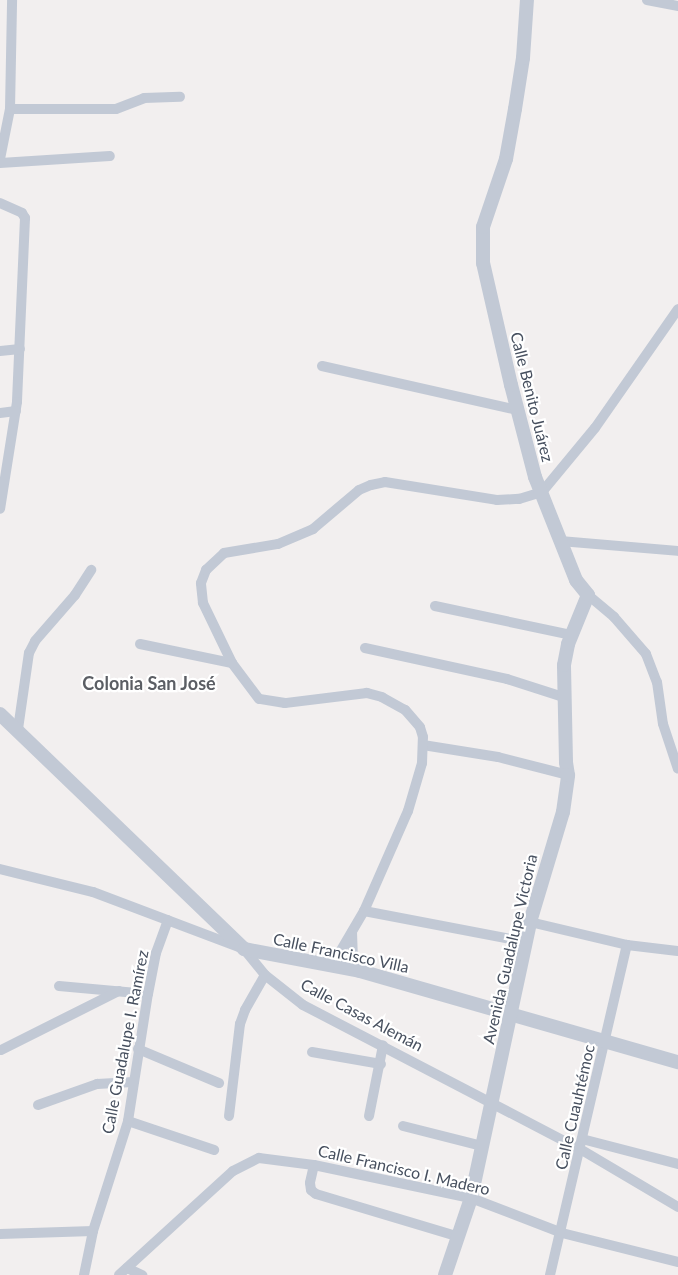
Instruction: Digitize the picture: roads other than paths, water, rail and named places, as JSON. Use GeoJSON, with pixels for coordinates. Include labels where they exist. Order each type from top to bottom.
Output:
{"type":"FeatureCollection","features":[{"type":"Feature","properties":{"kind":"street"},"geometry":{"type":"LineString","coordinates":[[12,0],[10,109],[0,161],[110,156]]}},
{"type":"Feature","properties":{"kind":"street","name":"Calle Benito Juárez"},"geometry":{"type":"LineString","coordinates":[[526,0],[523,58],[514,119],[506,159],[481,237],[483,263],[517,410],[542,492],[560,541],[576,579],[588,595],[622,625],[646,654],[657,682],[678,769]]}},
{"type":"Feature","properties":{"kind":"street"},"geometry":{"type":"LineString","coordinates":[[647,0],[678,6]]}},
{"type":"Feature","properties":{"kind":"street"},"geometry":{"type":"LineString","coordinates":[[10,109],[116,109],[144,98],[180,97]]}},
{"type":"Feature","properties":{"kind":"street"},"geometry":{"type":"LineString","coordinates":[[0,203],[22,213],[25,218],[16,411],[0,505]]}},
{"type":"Feature","properties":{"kind":"street"},"geometry":{"type":"LineString","coordinates":[[329,964],[364,911],[408,811],[420,775],[423,746],[420,727],[405,710],[382,697],[361,693],[312,700],[270,702],[259,699],[232,663],[213,628],[203,603],[201,584],[206,570],[224,553],[278,544],[313,529],[359,490],[385,482],[497,500],[519,499],[542,492],[595,428],[678,309]]}},
{"type":"Feature","properties":{"kind":"street"},"geometry":{"type":"LineString","coordinates":[[0,351],[20,349]]}},
{"type":"Feature","properties":{"kind":"street"},"geometry":{"type":"LineString","coordinates":[[322,366],[517,410]]}},
{"type":"Feature","properties":{"kind":"street"},"geometry":{"type":"LineString","coordinates":[[0,413],[16,411]]}},
{"type":"Feature","properties":{"kind":"street"},"geometry":{"type":"LineString","coordinates":[[560,541],[678,551]]}},
{"type":"Feature","properties":{"kind":"street"},"geometry":{"type":"LineString","coordinates":[[18,729],[29,653],[41,633],[75,595],[92,570]]}},
{"type":"Feature","properties":{"kind":"street","name":"Avenida Guadalupe Victoria"},"geometry":{"type":"LineString","coordinates":[[445,1275],[471,1198],[512,1015],[530,922],[563,812],[568,775],[563,697],[564,665],[572,635],[588,595]]}},
{"type":"Feature","properties":{"kind":"street"},"geometry":{"type":"LineString","coordinates":[[435,606],[572,635]]}},
{"type":"Feature","properties":{"kind":"street"},"geometry":{"type":"LineString","coordinates":[[140,644],[232,663]]}},
{"type":"Feature","properties":{"kind":"street"},"geometry":{"type":"LineString","coordinates":[[365,648],[507,680],[563,697]]}},
{"type":"Feature","properties":{"kind":"street","name":"Calle Casas Alemán"},"geometry":{"type":"LineString","coordinates":[[0,714],[18,729],[47,762],[244,949],[265,975],[303,1005],[492,1102],[581,1144],[678,1207]]}},
{"type":"Feature","properties":{"kind":"street"},"geometry":{"type":"LineString","coordinates":[[423,746],[498,757],[568,775]]}},
{"type":"Feature","properties":{"kind":"street","name":"Calle Francisco Villa"},"geometry":{"type":"LineString","coordinates":[[0,869],[93,892],[244,949],[360,971],[678,1062]]}},
{"type":"Feature","properties":{"kind":"street"},"geometry":{"type":"LineString","coordinates":[[364,911],[526,942]]}},
{"type":"Feature","properties":{"kind":"street","name":"Calle Guadalupe I. Ramírez"},"geometry":{"type":"LineString","coordinates":[[84,1275],[93,1231],[128,1120],[138,1049],[156,953],[168,920]]}},
{"type":"Feature","properties":{"kind":"street"},"geometry":{"type":"LineString","coordinates":[[530,922],[627,945],[678,951]]}},
{"type":"Feature","properties":{"kind":"street"},"geometry":{"type":"LineString","coordinates":[[352,931],[353,964],[360,971]]}},
{"type":"Feature","properties":{"kind":"street","name":"Calle Cuauhtémoc"},"geometry":{"type":"LineString","coordinates":[[550,1275],[562,1233],[627,945]]}},
{"type":"Feature","properties":{"kind":"street"},"geometry":{"type":"LineString","coordinates":[[229,1116],[240,1024],[245,1010],[265,975]]}},
{"type":"Feature","properties":{"kind":"street"},"geometry":{"type":"LineString","coordinates":[[60,986],[148,994]]}},
{"type":"Feature","properties":{"kind":"street"},"geometry":{"type":"LineString","coordinates":[[1,1050],[119,991]]}},
{"type":"Feature","properties":{"kind":"street"},"geometry":{"type":"LineString","coordinates":[[369,1116],[383,1045]]}},
{"type":"Feature","properties":{"kind":"street"},"geometry":{"type":"LineString","coordinates":[[138,1049],[219,1083]]}},
{"type":"Feature","properties":{"kind":"street"},"geometry":{"type":"LineString","coordinates":[[312,1052],[381,1064]]}},
{"type":"Feature","properties":{"kind":"street"},"geometry":{"type":"LineString","coordinates":[[38,1105],[97,1084],[133,1082]]}},
{"type":"Feature","properties":{"kind":"street"},"geometry":{"type":"LineString","coordinates":[[128,1120],[214,1150]]}},
{"type":"Feature","properties":{"kind":"street"},"geometry":{"type":"LineString","coordinates":[[403,1126],[482,1146]]}},
{"type":"Feature","properties":{"kind":"street"},"geometry":{"type":"LineString","coordinates":[[581,1144],[678,1164]]}},
{"type":"Feature","properties":{"kind":"street","name":"Calle Francisco I. Madero"},"geometry":{"type":"LineString","coordinates":[[123,1272],[233,1171],[260,1158],[314,1165],[471,1198],[562,1233],[678,1262]]}},
{"type":"Feature","properties":{"kind":"street"},"geometry":{"type":"LineString","coordinates":[[314,1165],[310,1183],[311,1190],[316,1194],[459,1237]]}},
{"type":"Feature","properties":{"kind":"street"},"geometry":{"type":"LineString","coordinates":[[0,1234],[93,1231]]}},
{"type":"Feature","properties":{"kind":"street"},"geometry":{"type":"LineString","coordinates":[[123,1272],[142,1275]]}},
{"type":"Feature","properties":{"kind":"district","name":"Colonia San José"},"geometry":{"type":"Point","coordinates":[149,683]}}]}
